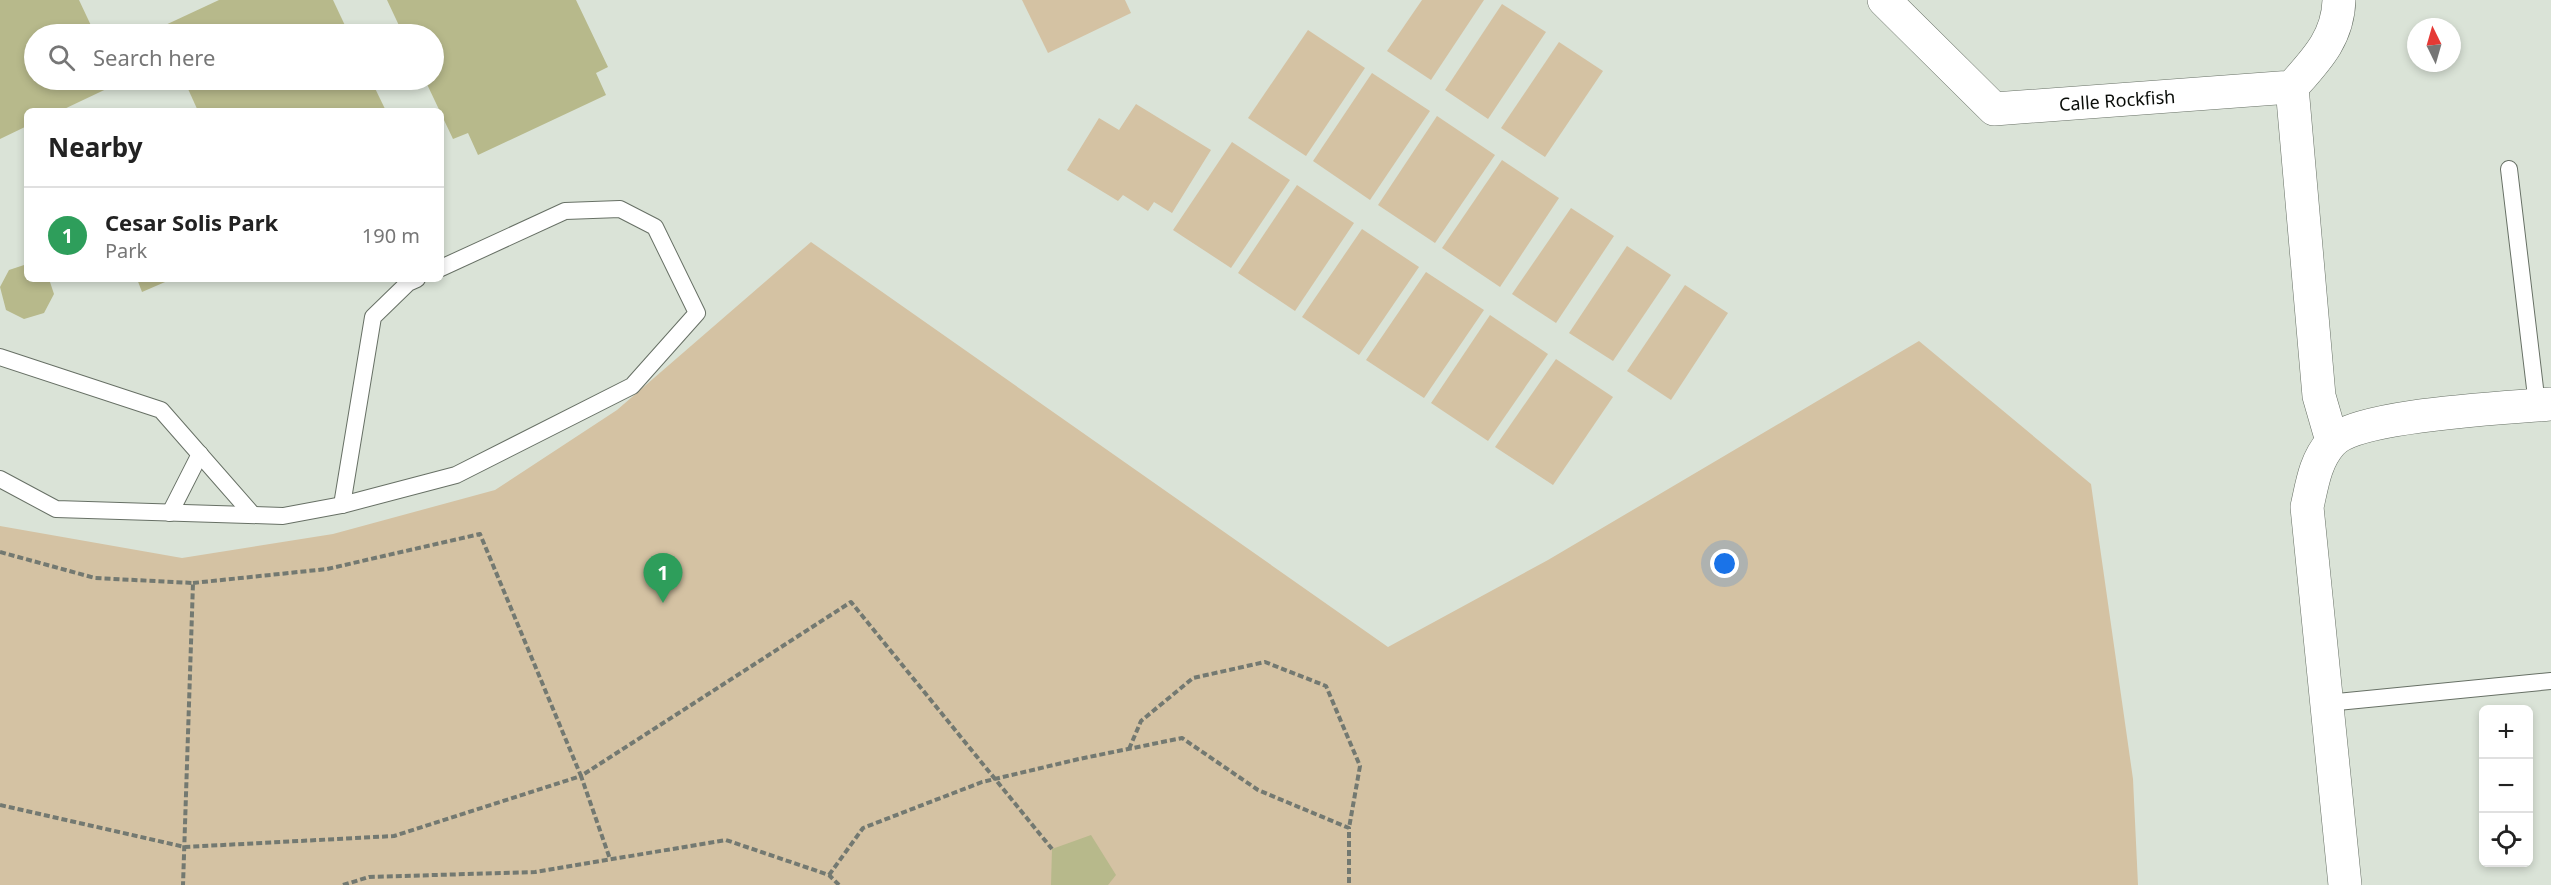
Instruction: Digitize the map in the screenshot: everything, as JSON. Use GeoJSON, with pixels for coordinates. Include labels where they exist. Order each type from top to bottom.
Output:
{"type":"FeatureCollection","features":[{"type":"Feature","properties":{"kind":"street","name":"Calle Rockfish"},"geometry":{"type":"LineString","coordinates":[[1884,0],[1994,109],[2292,87]]}},
{"type":"Feature","properties":{"kind":"street"},"geometry":{"type":"LineString","coordinates":[[2332,441],[2319,396],[2292,87],[2326,47],[2339,13],[2339,0]]}},
{"type":"Feature","properties":{"kind":"street"},"geometry":{"type":"LineString","coordinates":[[2345,885],[2307,507],[2317,464],[2332,441],[2355,429],[2412,417],[2544,404]]}},
{"type":"Feature","properties":{"kind":"lane"},"geometry":{"type":"LineString","coordinates":[[2509,169],[2544,404]]}},
{"type":"Feature","properties":{"kind":"lane"},"geometry":{"type":"LineString","coordinates":[[0,479],[56,509],[283,516],[342,505],[456,475],[632,386],[698,313],[655,227],[620,209],[565,211],[444,267]]}},
{"type":"Feature","properties":{"kind":"lane"},"geometry":{"type":"LineString","coordinates":[[342,505],[373,316],[410,282]]}},
{"type":"Feature","properties":{"kind":"lane"},"geometry":{"type":"LineString","coordinates":[[0,357],[161,410],[253,515]]}},
{"type":"Feature","properties":{"kind":"lane"},"geometry":{"type":"LineString","coordinates":[[170,513],[200,454]]}},
{"type":"Feature","properties":{"kind":"lane"},"geometry":{"type":"LineString","coordinates":[[2326,702],[2551,681]]}},
{"type":"Feature","properties":{"kind":"path"},"geometry":{"type":"LineString","coordinates":[[0,552],[95,578],[193,583],[327,569],[480,534],[581,776],[610,859]]}},
{"type":"Feature","properties":{"kind":"path"},"geometry":{"type":"LineString","coordinates":[[183,885],[193,583]]}},
{"type":"Feature","properties":{"kind":"path"},"geometry":{"type":"LineString","coordinates":[[0,805],[185,847],[394,836],[581,776],[851,602],[1052,849]]}},
{"type":"Feature","properties":{"kind":"path"},"geometry":{"type":"LineString","coordinates":[[1129,749],[1141,721],[1193,678],[1265,662],[1326,686],[1360,766],[1349,828],[1349,885]]}},
{"type":"Feature","properties":{"kind":"path"},"geometry":{"type":"LineString","coordinates":[[829,875],[862,828],[994,779],[1182,738],[1258,790],[1349,828]]}},
{"type":"Feature","properties":{"kind":"path"},"geometry":{"type":"LineString","coordinates":[[343,885],[369,877],[535,872],[726,840],[829,875],[839,885]]}},
{"type":"Feature","properties":{"kind":"shaded area"},"geometry":{"type":"Polygon","coordinates":[[[1022,0],[1125,0],[1131,13],[1048,53],[1022,0]]]}},
{"type":"Feature","properties":{"kind":"shaded area"},"geometry":{"type":"Polygon","coordinates":[[[1422,0],[1484,0],[1431,80],[1387,51],[1422,0]]]}},
{"type":"Feature","properties":{"kind":"shaded area"},"geometry":{"type":"Polygon","coordinates":[[[1502,4],[1546,32],[1488,119],[1445,90],[1502,4]]]}},
{"type":"Feature","properties":{"kind":"shaded area"},"geometry":{"type":"Polygon","coordinates":[[[1308,30],[1365,68],[1306,156],[1248,118],[1308,30]]]}},
{"type":"Feature","properties":{"kind":"shaded area"},"geometry":{"type":"Polygon","coordinates":[[[1559,42],[1603,71],[1545,157],[1501,128],[1559,42]]]}},
{"type":"Feature","properties":{"kind":"shaded area"},"geometry":{"type":"Polygon","coordinates":[[[1372,73],[1430,111],[1370,200],[1313,161],[1372,73]]]}},
{"type":"Feature","properties":{"kind":"shaded area"},"geometry":{"type":"Polygon","coordinates":[[[1136,104],[1211,150],[1172,213],[1154,202],[1148,211],[1123,195],[1118,201],[1067,170],[1099,118],[1119,130],[1136,104]]]}},
{"type":"Feature","properties":{"kind":"shaded area"},"geometry":{"type":"Polygon","coordinates":[[[1437,116],[1495,155],[1435,243],[1378,205],[1437,116]]]}},
{"type":"Feature","properties":{"kind":"shaded area"},"geometry":{"type":"Polygon","coordinates":[[[1232,142],[1290,180],[1231,268],[1173,230],[1232,142]]]}},
{"type":"Feature","properties":{"kind":"shaded area"},"geometry":{"type":"Polygon","coordinates":[[[1502,160],[1559,198],[1500,287],[1442,248],[1502,160]]]}},
{"type":"Feature","properties":{"kind":"shaded area"},"geometry":{"type":"Polygon","coordinates":[[[1297,185],[1354,223],[1295,311],[1238,273],[1297,185]]]}},
{"type":"Feature","properties":{"kind":"shaded area"},"geometry":{"type":"Polygon","coordinates":[[[1571,208],[1614,236],[1556,323],[1512,294],[1571,208]]]}},
{"type":"Feature","properties":{"kind":"shaded area"},"geometry":{"type":"Polygon","coordinates":[[[1362,229],[1419,267],[1359,355],[1302,317],[1362,229]]]}},
{"type":"Feature","properties":{"kind":"shaded area"},"geometry":{"type":"Polygon","coordinates":[[[811,242],[1388,647],[1548,560],[1919,341],[2091,484],[2133,779],[2138,885],[0,885],[0,526],[182,558],[333,534],[495,490],[617,410],[811,242]]]}},
{"type":"Feature","properties":{"kind":"shaded area"},"geometry":{"type":"Polygon","coordinates":[[[1627,246],[1671,275],[1613,361],[1569,333],[1627,246]]]}},
{"type":"Feature","properties":{"kind":"shaded area"},"geometry":{"type":"Polygon","coordinates":[[[1426,272],[1484,310],[1424,398],[1366,360],[1426,272]]]}},
{"type":"Feature","properties":{"kind":"shaded area"},"geometry":{"type":"Polygon","coordinates":[[[1685,285],[1728,313],[1671,400],[1627,371],[1685,285]]]}},
{"type":"Feature","properties":{"kind":"shaded area"},"geometry":{"type":"Polygon","coordinates":[[[1490,315],[1548,354],[1488,441],[1431,403],[1490,315]]]}},
{"type":"Feature","properties":{"kind":"shaded area"},"geometry":{"type":"Polygon","coordinates":[[[1556,359],[1613,397],[1553,485],[1495,447],[1556,359]]]}},
{"type":"Feature","properties":{"kind":"building"},"geometry":{"type":"Polygon","coordinates":[[[0,0],[79,0],[90,24],[24,24],[24,90],[104,90],[66,108],[24,108],[24,127],[0,139],[0,0]]]}},
{"type":"Feature","properties":{"kind":"building"},"geometry":{"type":"Polygon","coordinates":[[[219,0],[333,0],[344,24],[167,24],[219,0]]]}},
{"type":"Feature","properties":{"kind":"building"},"geometry":{"type":"Polygon","coordinates":[[[387,0],[576,0],[608,67],[596,73],[606,95],[478,155],[468,133],[453,139],[444,120],[444,108],[438,108],[430,90],[444,90],[444,24],[398,24],[387,0]]]}},
{"type":"Feature","properties":{"kind":"building"},"geometry":{"type":"Polygon","coordinates":[[[189,90],[376,90],[385,108],[197,108],[189,90]]]}},
{"type":"Feature","properties":{"kind":"building"},"geometry":{"type":"Polygon","coordinates":[[[24,265],[24,282],[50,282],[54,294],[44,313],[24,319],[6,310],[0,287],[9,270],[24,265]]]}},
{"type":"Feature","properties":{"kind":"building"},"geometry":{"type":"Polygon","coordinates":[[[138,282],[165,282],[142,292],[138,282]]]}},
{"type":"Feature","properties":{"kind":"building"},"geometry":{"type":"Polygon","coordinates":[[[1091,835],[1116,875],[1108,885],[1051,885],[1052,849],[1091,835]]]}},
{"type":"Feature","properties":{"kind":"place","name":"Cesar Solis Park"},"geometry":{"type":"Point","coordinates":[663,603]}}]}
